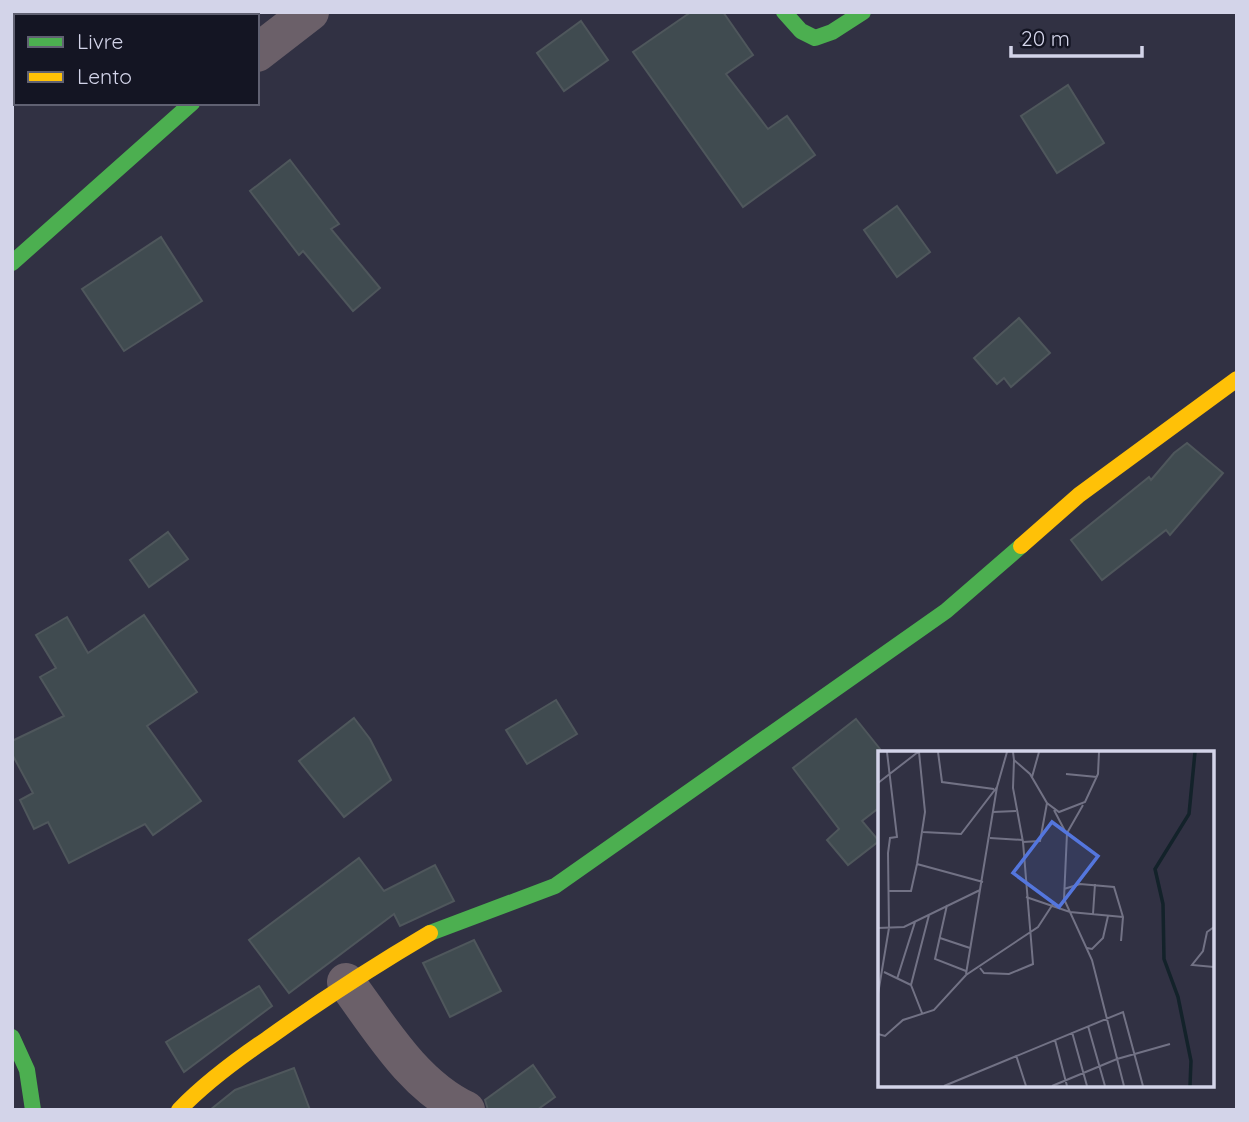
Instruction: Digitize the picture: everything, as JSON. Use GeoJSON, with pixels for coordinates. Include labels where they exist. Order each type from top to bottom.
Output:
{"type":"FeatureCollection","features":[{"type":"Feature","properties":{"kind":"street"},"geometry":{"type":"LineString","coordinates":[[259,51],[310,12]]}},
{"type":"Feature","properties":{"kind":"street"},"geometry":{"type":"LineString","coordinates":[[784,12],[801,31],[816,38],[863,12]]}},
{"type":"Feature","properties":{"kind":"street"},"geometry":{"type":"LineString","coordinates":[[12,263],[190,105]]}},
{"type":"Feature","properties":{"kind":"street"},"geometry":{"type":"LineString","coordinates":[[179,1110],[251,1051],[346,982],[431,933],[555,886],[946,611],[1079,495],[1237,379]]}},
{"type":"Feature","properties":{"kind":"street"},"geometry":{"type":"LineString","coordinates":[[346,982],[424,1083],[442,1098],[466,1110]]}},
{"type":"Feature","properties":{"kind":"street"},"geometry":{"type":"LineString","coordinates":[[12,1037],[27,1070],[33,1110]]}},
{"type":"Feature","properties":{"kind":"building"},"geometry":{"type":"Polygon","coordinates":[[[691,12],[723,12],[753,55],[726,74],[768,129],[787,116],[815,155],[743,207],[633,52],[691,12]]]}},
{"type":"Feature","properties":{"kind":"building"},"geometry":{"type":"Polygon","coordinates":[[[581,21],[608,60],[564,91],[537,53],[581,21]]]}},
{"type":"Feature","properties":{"kind":"building"},"geometry":{"type":"Polygon","coordinates":[[[1068,85],[1104,143],[1057,173],[1021,116],[1068,85]]]}},
{"type":"Feature","properties":{"kind":"building"},"geometry":{"type":"Polygon","coordinates":[[[290,160],[339,224],[331,229],[380,288],[353,311],[303,251],[299,255],[250,191],[290,160]]]}},
{"type":"Feature","properties":{"kind":"building"},"geometry":{"type":"Polygon","coordinates":[[[897,206],[930,252],[897,277],[864,230],[897,206]]]}},
{"type":"Feature","properties":{"kind":"building"},"geometry":{"type":"Polygon","coordinates":[[[161,237],[202,301],[124,351],[82,289],[161,237]]]}},
{"type":"Feature","properties":{"kind":"building"},"geometry":{"type":"Polygon","coordinates":[[[1019,318],[1050,353],[1011,387],[1004,378],[997,384],[974,358],[1019,318]]]}},
{"type":"Feature","properties":{"kind":"building"},"geometry":{"type":"Polygon","coordinates":[[[1187,443],[1223,473],[1170,535],[1166,530],[1102,580],[1071,540],[1149,477],[1151,480],[1174,453],[1187,443]]]}},
{"type":"Feature","properties":{"kind":"building"},"geometry":{"type":"Polygon","coordinates":[[[168,532],[188,559],[149,587],[130,560],[168,532]]]}},
{"type":"Feature","properties":{"kind":"building"},"geometry":{"type":"Polygon","coordinates":[[[144,615],[197,692],[147,726],[201,801],[153,835],[145,824],[69,863],[48,822],[34,829],[20,800],[33,793],[12,754],[12,741],[64,716],[40,677],[56,668],[36,635],[67,617],[88,653],[144,615]]]}},
{"type":"Feature","properties":{"kind":"building"},"geometry":{"type":"Polygon","coordinates":[[[556,700],[577,734],[527,764],[506,730],[556,700]]]}},
{"type":"Feature","properties":{"kind":"building"},"geometry":{"type":"Polygon","coordinates":[[[354,718],[370,739],[391,780],[344,817],[299,761],[354,718]]]}},
{"type":"Feature","properties":{"kind":"building"},"geometry":{"type":"Polygon","coordinates":[[[856,719],[880,749],[878,809],[862,821],[878,842],[848,865],[827,840],[839,829],[793,768],[856,719]]]}},
{"type":"Feature","properties":{"kind":"building"},"geometry":{"type":"Polygon","coordinates":[[[359,858],[384,891],[435,865],[454,901],[400,926],[394,914],[289,993],[249,940],[359,858]]]}},
{"type":"Feature","properties":{"kind":"building"},"geometry":{"type":"Polygon","coordinates":[[[474,940],[501,991],[450,1017],[423,963],[474,940]]]}},
{"type":"Feature","properties":{"kind":"building"},"geometry":{"type":"Polygon","coordinates":[[[259,986],[272,1006],[184,1072],[166,1042],[259,986]]]}},
{"type":"Feature","properties":{"kind":"building"},"geometry":{"type":"Polygon","coordinates":[[[533,1065],[555,1097],[537,1110],[488,1110],[485,1100],[533,1065]]]}},
{"type":"Feature","properties":{"kind":"building"},"geometry":{"type":"Polygon","coordinates":[[[294,1068],[310,1110],[210,1110],[235,1090],[294,1068]]]}},
{"type":"Feature","properties":{"kind":"traffic: fast"},"geometry":{"type":"LineString","coordinates":[[784,12],[801,31],[815,38],[832,32],[863,12]]}},
{"type":"Feature","properties":{"kind":"traffic: fast"},"geometry":{"type":"LineString","coordinates":[[12,263],[190,105]]}},
{"type":"Feature","properties":{"kind":"traffic: fast"},"geometry":{"type":"LineString","coordinates":[[430,933],[555,886],[946,611],[1021,546]]}},
{"type":"Feature","properties":{"kind":"traffic: fast"},"geometry":{"type":"LineString","coordinates":[[12,1037],[27,1070],[33,1110]]}},
{"type":"Feature","properties":{"kind":"traffic: slow"},"geometry":{"type":"LineString","coordinates":[[1021,546],[1079,495],[1237,379]]}},
{"type":"Feature","properties":{"kind":"traffic: slow"},"geometry":{"type":"LineString","coordinates":[[179,1110],[210,1081],[255,1047],[347,984],[430,933]]}}]}
